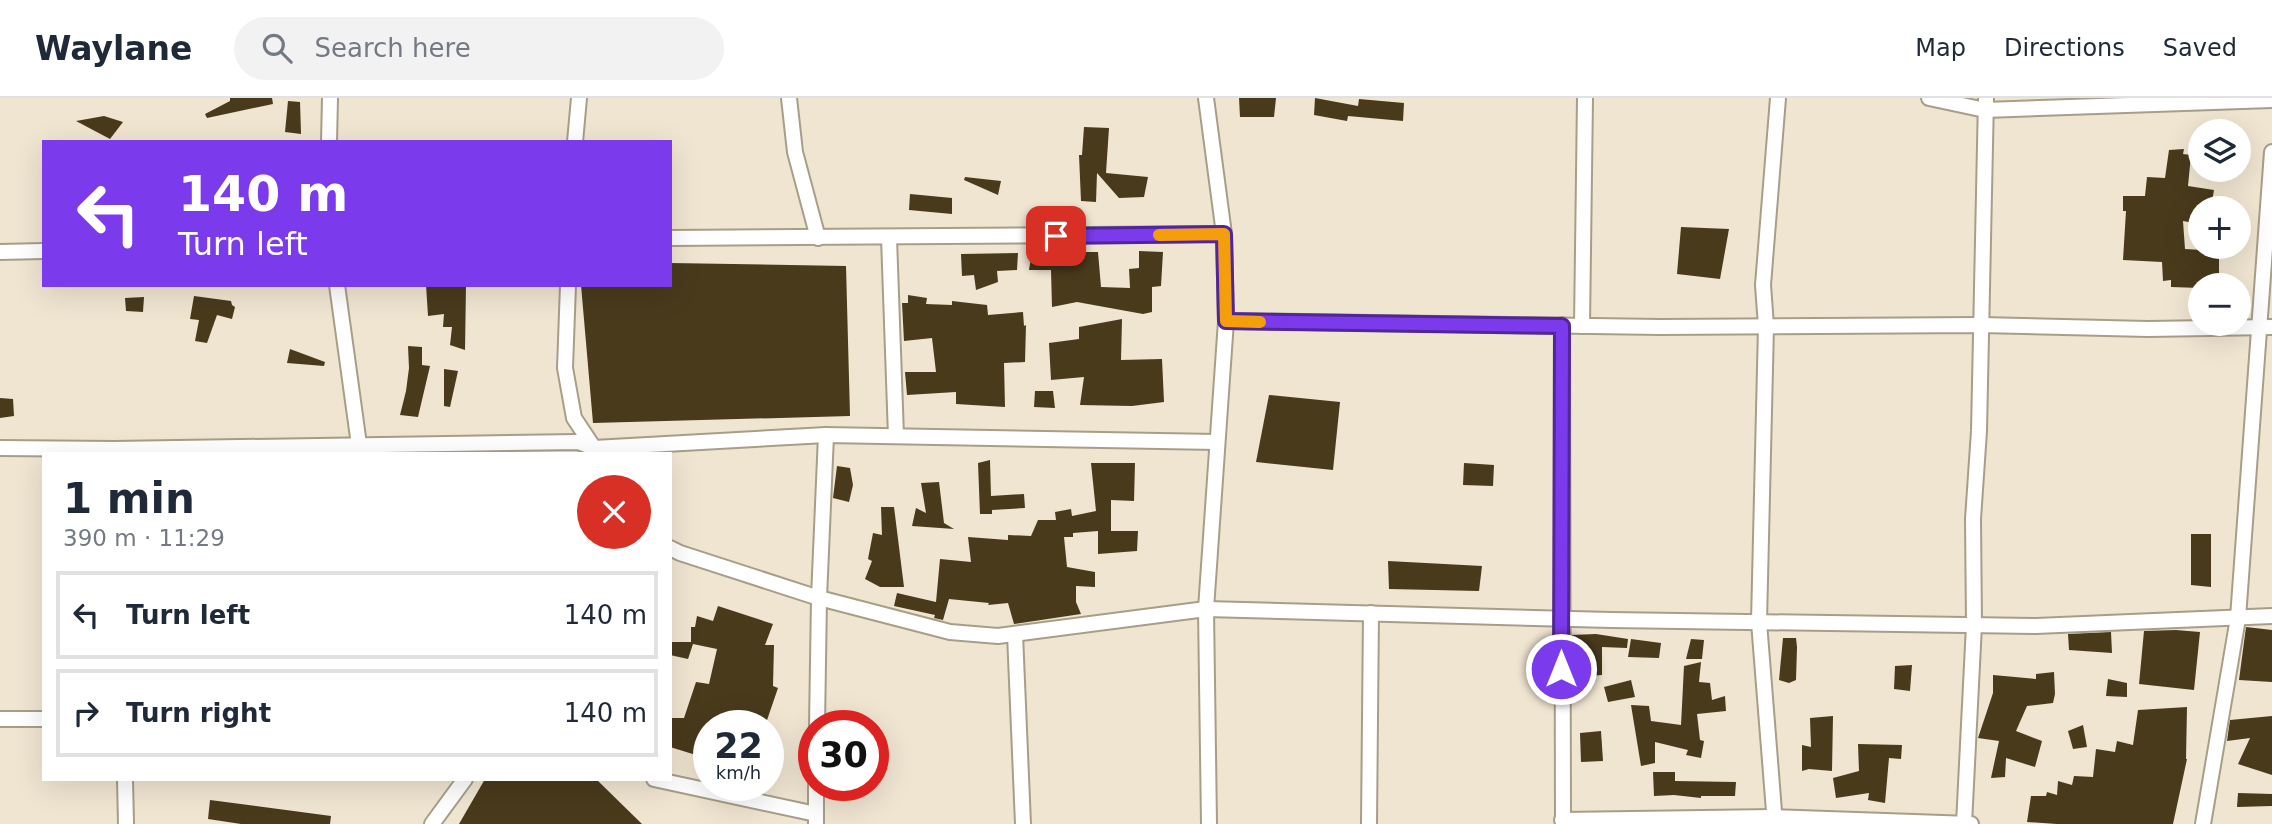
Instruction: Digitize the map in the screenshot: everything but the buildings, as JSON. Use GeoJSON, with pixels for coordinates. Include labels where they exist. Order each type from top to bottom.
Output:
{"type":"FeatureCollection","features":[{"type":"Feature","properties":{"kind":"street"},"geometry":{"type":"LineString","coordinates":[[329,140],[330,98]]}},
{"type":"Feature","properties":{"kind":"street"},"geometry":{"type":"LineString","coordinates":[[576,140],[579,98]]}},
{"type":"Feature","properties":{"kind":"street"},"geometry":{"type":"LineString","coordinates":[[789,98],[795,152],[818,239]]}},
{"type":"Feature","properties":{"kind":"street"},"geometry":{"type":"LineString","coordinates":[[1206,98],[1224,234],[1226,321],[1206,609],[1209,824]]}},
{"type":"Feature","properties":{"kind":"street"},"geometry":{"type":"LineString","coordinates":[[1582,326],[1585,98]]}},
{"type":"Feature","properties":{"kind":"street"},"geometry":{"type":"LineString","coordinates":[[1774,821],[1759,622],[1766,326],[1763,285],[1778,98]]}},
{"type":"Feature","properties":{"kind":"street"},"geometry":{"type":"LineString","coordinates":[[1929,98],[1986,104],[2272,100]]}},
{"type":"Feature","properties":{"kind":"street"},"geometry":{"type":"LineString","coordinates":[[1562,326],[1562,822],[1966,824],[1974,625],[1973,519],[1979,431],[1986,104]]}},
{"type":"Feature","properties":{"kind":"street"},"geometry":{"type":"LineString","coordinates":[[2203,824],[2238,618],[2266,327],[2272,152]]}},
{"type":"Feature","properties":{"kind":"street"},"geometry":{"type":"LineString","coordinates":[[672,238],[1224,234]]}},
{"type":"Feature","properties":{"kind":"street"},"geometry":{"type":"LineString","coordinates":[[889,238],[896,436]]}},
{"type":"Feature","properties":{"kind":"street"},"geometry":{"type":"LineString","coordinates":[[0,252],[42,251]]}},
{"type":"Feature","properties":{"kind":"street"},"geometry":{"type":"LineString","coordinates":[[337,287],[359,450]]}},
{"type":"Feature","properties":{"kind":"street"},"geometry":{"type":"LineString","coordinates":[[568,287],[565,368],[574,418],[595,451]]}},
{"type":"Feature","properties":{"kind":"street"},"geometry":{"type":"LineString","coordinates":[[1226,321],[1562,326],[1981,325],[2148,329],[2266,327]]}},
{"type":"Feature","properties":{"kind":"street"},"geometry":{"type":"LineString","coordinates":[[0,448],[114,451],[359,450],[578,442],[595,451],[826,435],[1217,442]]}},
{"type":"Feature","properties":{"kind":"street"},"geometry":{"type":"LineString","coordinates":[[817,710],[826,435]]}},
{"type":"Feature","properties":{"kind":"street"},"geometry":{"type":"LineString","coordinates":[[672,549],[819,598],[950,632],[998,636],[1206,609],[2036,626],[2272,616]]}},
{"type":"Feature","properties":{"kind":"street"},"geometry":{"type":"LineString","coordinates":[[1369,824],[1371,613]]}},
{"type":"Feature","properties":{"kind":"street"},"geometry":{"type":"LineString","coordinates":[[1015,634],[1023,824]]}},
{"type":"Feature","properties":{"kind":"street"},"geometry":{"type":"LineString","coordinates":[[0,719],[42,719]]}},
{"type":"Feature","properties":{"kind":"street"},"geometry":{"type":"LineString","coordinates":[[125,781],[125,824]]}},
{"type":"Feature","properties":{"kind":"street"},"geometry":{"type":"LineString","coordinates":[[432,824],[464,781]]}},
{"type":"Feature","properties":{"kind":"street"},"geometry":{"type":"LineString","coordinates":[[662,781],[816,819],[816,801]]}},
{"type":"Feature","properties":{"kind":"slow traffic"},"geometry":{"type":"LineString","coordinates":[[1159,235],[1224,234],[1226,321],[1260,322]]}},
{"type":"Feature","properties":{"kind":"route"},"geometry":{"type":"LineString","coordinates":[[1056,236],[1224,234],[1226,321],[1562,326],[1561,669]]}}]}
